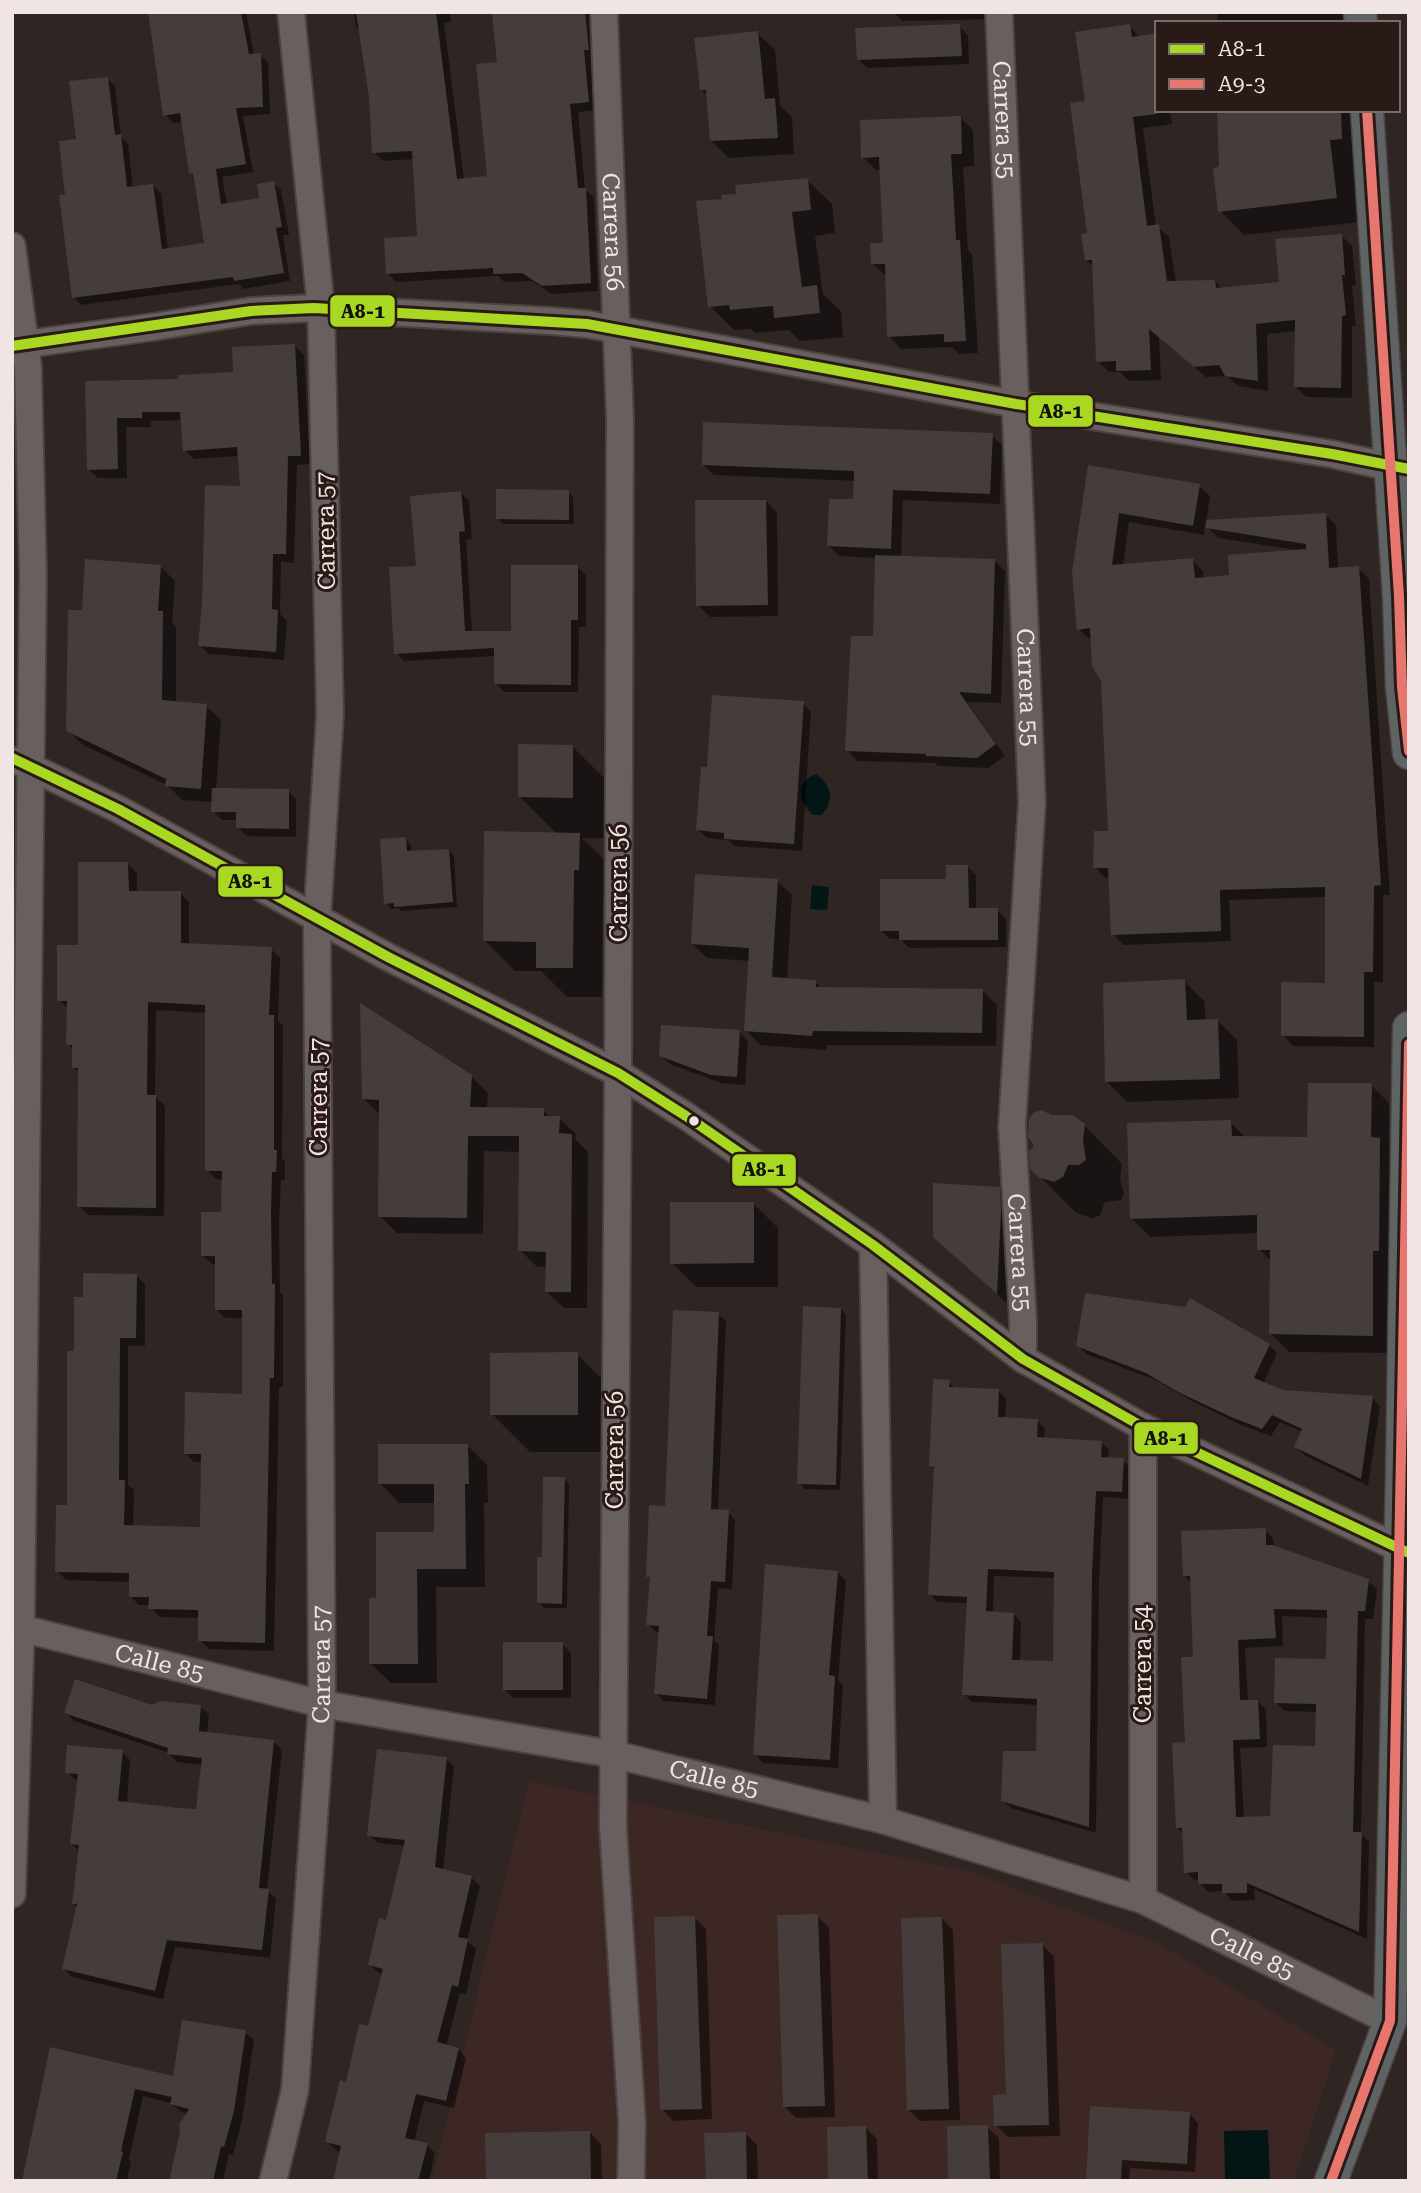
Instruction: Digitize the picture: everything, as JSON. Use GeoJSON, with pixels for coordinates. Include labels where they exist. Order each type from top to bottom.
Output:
{"type":"FeatureCollection","features":[{"type":"Feature","properties":{"kind":"main road"},"geometry":{"type":"LineString","coordinates":[[1367,112],[1399,468],[1404,596],[1402,687],[1408,739]]}},
{"type":"Feature","properties":{"kind":"main road"},"geometry":{"type":"LineString","coordinates":[[1331,2181],[1390,2021],[1404,1551],[1409,1028]]}},
{"type":"Feature","properties":{"kind":"street","name":"Carrera 57"},"geometry":{"type":"LineString","coordinates":[[273,2181],[295,2090],[322,1704],[317,920],[330,715],[321,307],[291,12]]}},
{"type":"Feature","properties":{"kind":"street","name":"Carrera 56"},"geometry":{"type":"LineString","coordinates":[[604,12],[620,419],[612,1754],[613,1827],[632,2122],[631,2181]]}},
{"type":"Feature","properties":{"kind":"street","name":"Carrera 55"},"geometry":{"type":"LineString","coordinates":[[999,12],[1032,802],[1012,1127],[1023,1359]]}},
{"type":"Feature","properties":{"kind":"street"},"geometry":{"type":"LineString","coordinates":[[12,246],[19,345],[28,367],[33,574],[21,762],[17,1627],[12,1894]]}},
{"type":"Feature","properties":{"kind":"street"},"geometry":{"type":"LineString","coordinates":[[19,345],[251,311],[321,307],[551,321],[618,330],[1016,404],[1332,454],[1399,468]]}},
{"type":"Feature","properties":{"kind":"street"},"geometry":{"type":"LineString","coordinates":[[21,762],[118,809],[317,920],[618,1073],[686,1116],[873,1245],[1023,1359],[1143,1427],[1404,1551]]}},
{"type":"Feature","properties":{"kind":"street"},"geometry":{"type":"LineString","coordinates":[[873,1245],[883,1820]]}},
{"type":"Feature","properties":{"kind":"street","name":"Carrera 54"},"geometry":{"type":"LineString","coordinates":[[1143,1427],[1143,1900]]}},
{"type":"Feature","properties":{"kind":"street","name":"Calle 85"},"geometry":{"type":"LineString","coordinates":[[17,1627],[322,1704],[612,1754],[883,1820],[1143,1900],[1390,2021]]}},
{"type":"Feature","properties":{"kind":"shaded area"},"geometry":{"type":"Polygon","coordinates":[[[816,774],[830,793],[829,804],[821,815],[813,815],[808,810],[801,793],[804,782],[816,774]]]}},
{"type":"Feature","properties":{"kind":"shaded area"},"geometry":{"type":"Polygon","coordinates":[[[812,885],[829,887],[827,910],[810,909],[812,885]]]}},
{"type":"Feature","properties":{"kind":"shaded area"},"geometry":{"type":"Polygon","coordinates":[[[529,1781],[971,1872],[1157,1943],[1336,2050],[1294,2181],[432,2181],[529,1781]]]}},
{"type":"Feature","properties":{"kind":"shaded area"},"geometry":{"type":"Polygon","coordinates":[[[1268,2130],[1270,2181],[1225,2181],[1224,2131],[1268,2130]]]}},
{"type":"Feature","properties":{"kind":"building"},"geometry":{"type":"Polygon","coordinates":[[[148,12],[241,12],[249,54],[261,53],[263,107],[236,108],[246,164],[216,169],[221,204],[259,198],[257,184],[274,181],[282,227],[276,228],[284,273],[72,298],[59,195],[65,195],[59,141],[76,139],[69,81],[108,77],[115,135],[121,134],[127,187],[153,184],[162,249],[204,243],[180,113],[163,116],[148,12]]]}},
{"type":"Feature","properties":{"kind":"building"},"geometry":{"type":"Polygon","coordinates":[[[356,12],[436,12],[457,179],[487,176],[476,64],[497,62],[492,14],[585,12],[589,50],[584,50],[589,102],[570,104],[578,188],[586,188],[591,283],[542,286],[522,273],[493,274],[493,268],[386,274],[384,238],[417,236],[412,151],[372,153],[369,97],[356,12]]]}},
{"type":"Feature","properties":{"kind":"building"},"geometry":{"type":"Polygon","coordinates":[[[960,24],[962,56],[857,60],[855,28],[960,24]]]}},
{"type":"Feature","properties":{"kind":"building"},"geometry":{"type":"Polygon","coordinates":[[[1130,24],[1132,37],[1155,33],[1157,114],[1133,117],[1147,226],[1159,224],[1167,281],[1215,280],[1216,288],[1279,282],[1275,239],[1342,234],[1346,315],[1342,316],[1341,388],[1294,387],[1295,320],[1256,324],[1258,381],[1225,376],[1219,365],[1194,367],[1149,329],[1151,370],[1116,371],[1116,361],[1096,362],[1092,260],[1085,260],[1081,234],[1087,233],[1070,103],[1085,101],[1075,32],[1130,24]]]}},
{"type":"Feature","properties":{"kind":"building"},"geometry":{"type":"Polygon","coordinates":[[[758,31],[765,99],[775,98],[778,138],[710,141],[706,90],[700,90],[694,38],[758,31]]]}},
{"type":"Feature","properties":{"kind":"building"},"geometry":{"type":"Polygon","coordinates":[[[1217,112],[1341,112],[1342,139],[1330,140],[1337,198],[1218,212],[1213,168],[1219,167],[1217,112]]]}},
{"type":"Feature","properties":{"kind":"building"},"geometry":{"type":"Polygon","coordinates":[[[961,116],[962,154],[951,154],[966,341],[944,342],[944,334],[887,337],[885,264],[871,264],[870,243],[883,243],[879,157],[861,158],[860,120],[961,116]]]}},
{"type":"Feature","properties":{"kind":"building"},"geometry":{"type":"Polygon","coordinates":[[[808,178],[811,210],[792,212],[802,287],[817,285],[820,313],[774,318],[773,306],[730,310],[729,305],[708,307],[696,201],[722,199],[721,195],[736,194],[735,185],[808,178]]]}},
{"type":"Feature","properties":{"kind":"building"},"geometry":{"type":"Polygon","coordinates":[[[295,344],[301,456],[288,456],[286,554],[273,554],[272,609],[278,610],[276,652],[198,646],[202,604],[205,485],[240,486],[237,447],[183,451],[180,412],[142,412],[142,418],[117,418],[118,469],[87,470],[85,381],[178,379],[178,375],[233,372],[232,347],[295,344]]]}},
{"type":"Feature","properties":{"kind":"building"},"geometry":{"type":"Polygon","coordinates":[[[703,422],[993,433],[990,494],[893,490],[891,549],[827,546],[829,499],[853,499],[854,471],[702,465],[703,422]]]}},
{"type":"Feature","properties":{"kind":"building"},"geometry":{"type":"Polygon","coordinates":[[[1088,465],[1200,484],[1193,526],[1119,513],[1112,565],[1193,558],[1195,578],[1229,575],[1228,555],[1306,549],[1306,544],[1206,528],[1206,520],[1326,513],[1329,568],[1359,566],[1381,885],[1374,886],[1373,972],[1364,972],[1364,1037],[1281,1036],[1281,982],[1325,983],[1325,887],[1220,890],[1221,931],[1111,935],[1108,868],[1093,868],[1094,831],[1108,831],[1101,681],[1092,666],[1090,628],[1077,630],[1072,573],[1088,465]]]}},
{"type":"Feature","properties":{"kind":"building"},"geometry":{"type":"Polygon","coordinates":[[[496,489],[569,490],[569,520],[496,519],[496,489]]]}},
{"type":"Feature","properties":{"kind":"building"},"geometry":{"type":"Polygon","coordinates":[[[461,491],[465,531],[459,532],[465,631],[511,631],[511,565],[578,565],[578,620],[571,620],[571,685],[494,684],[494,648],[394,654],[389,567],[416,566],[410,496],[461,491]]]}},
{"type":"Feature","properties":{"kind":"building"},"geometry":{"type":"Polygon","coordinates":[[[695,500],[766,500],[768,605],[696,606],[695,500]]]}},
{"type":"Feature","properties":{"kind":"building"},"geometry":{"type":"Polygon","coordinates":[[[875,555],[995,559],[991,694],[959,692],[996,744],[977,758],[845,751],[851,636],[873,636],[875,555]]]}},
{"type":"Feature","properties":{"kind":"building"},"geometry":{"type":"Polygon","coordinates":[[[85,559],[161,565],[158,611],[163,611],[162,700],[207,704],[201,789],[165,786],[166,779],[66,731],[68,610],[82,610],[85,559]]]}},
{"type":"Feature","properties":{"kind":"building"},"geometry":{"type":"Polygon","coordinates":[[[712,695],[804,701],[794,844],[724,839],[724,833],[696,830],[701,767],[707,767],[712,695]]]}},
{"type":"Feature","properties":{"kind":"building"},"geometry":{"type":"Polygon","coordinates":[[[518,744],[573,745],[573,798],[518,797],[518,744]]]}},
{"type":"Feature","properties":{"kind":"building"},"geometry":{"type":"Polygon","coordinates":[[[212,788],[289,789],[289,829],[236,828],[236,812],[211,812],[212,788]]]}},
{"type":"Feature","properties":{"kind":"building"},"geometry":{"type":"Polygon","coordinates":[[[484,831],[580,833],[579,870],[574,870],[573,968],[536,968],[536,942],[483,941],[484,831]]]}},
{"type":"Feature","properties":{"kind":"building"},"geometry":{"type":"Polygon","coordinates":[[[406,837],[407,851],[449,849],[453,902],[394,907],[394,903],[384,904],[380,839],[406,837]]]}},
{"type":"Feature","properties":{"kind":"building"},"geometry":{"type":"Polygon","coordinates":[[[78,862],[128,862],[129,891],[181,891],[181,943],[272,947],[269,1015],[274,1015],[274,1150],[277,1150],[276,1172],[272,1172],[271,1213],[272,1284],[275,1284],[274,1378],[270,1378],[265,1643],[198,1641],[198,1610],[148,1609],[149,1597],[129,1597],[129,1573],[55,1572],[56,1505],[67,1505],[67,1351],[74,1351],[74,1297],[83,1297],[83,1273],[137,1274],[136,1338],[120,1338],[119,1480],[125,1480],[124,1525],[200,1527],[201,1454],[184,1454],[185,1392],[242,1394],[242,1310],[215,1310],[215,1256],[201,1256],[201,1212],[221,1212],[222,1171],[205,1171],[205,1005],[148,1002],[147,1095],[156,1095],[156,1208],[77,1207],[78,1068],[72,1068],[72,1045],[66,1045],[67,1001],[57,1001],[57,945],[78,945],[78,862]]]}},
{"type":"Feature","properties":{"kind":"building"},"geometry":{"type":"Polygon","coordinates":[[[946,865],[968,865],[969,908],[998,908],[998,940],[899,940],[899,931],[880,931],[880,879],[946,879],[946,865]]]}},
{"type":"Feature","properties":{"kind":"building"},"geometry":{"type":"Polygon","coordinates":[[[695,874],[778,879],[772,977],[816,980],[816,987],[983,989],[982,1033],[813,1031],[812,1036],[744,1031],[749,948],[691,944],[695,874]]]}},
{"type":"Feature","properties":{"kind":"building"},"geometry":{"type":"Polygon","coordinates":[[[1185,979],[1187,1020],[1218,1019],[1220,1079],[1105,1082],[1103,983],[1185,979]]]}},
{"type":"Feature","properties":{"kind":"building"},"geometry":{"type":"Polygon","coordinates":[[[360,1003],[472,1075],[470,1107],[544,1108],[544,1116],[560,1116],[559,1133],[572,1134],[571,1292],[545,1292],[546,1252],[518,1251],[519,1136],[468,1136],[467,1218],[378,1217],[379,1100],[362,1099],[360,1003]]]}},
{"type":"Feature","properties":{"kind":"building"},"geometry":{"type":"Polygon","coordinates":[[[661,1025],[740,1030],[737,1077],[711,1075],[659,1056],[661,1025]]]}},
{"type":"Feature","properties":{"kind":"building"},"geometry":{"type":"Polygon","coordinates":[[[1308,1083],[1372,1083],[1371,1137],[1380,1138],[1379,1251],[1373,1251],[1373,1336],[1269,1334],[1270,1250],[1257,1250],[1257,1215],[1130,1219],[1127,1123],[1231,1120],[1232,1136],[1307,1137],[1308,1083]]]}},
{"type":"Feature","properties":{"kind":"building"},"geometry":{"type":"Polygon","coordinates":[[[1041,1110],[1052,1115],[1073,1115],[1085,1124],[1083,1140],[1086,1160],[1079,1165],[1068,1165],[1063,1177],[1054,1182],[1038,1177],[1030,1169],[1029,1151],[1034,1146],[1028,1136],[1029,1118],[1041,1110]]]}},
{"type":"Feature","properties":{"kind":"building"},"geometry":{"type":"Polygon","coordinates":[[[933,1183],[1000,1187],[997,1294],[933,1237],[933,1183]]]}},
{"type":"Feature","properties":{"kind":"building"},"geometry":{"type":"Polygon","coordinates":[[[670,1202],[754,1202],[754,1263],[670,1264],[670,1202]]]}},
{"type":"Feature","properties":{"kind":"building"},"geometry":{"type":"Polygon","coordinates":[[[1085,1293],[1185,1307],[1190,1298],[1270,1344],[1254,1378],[1283,1390],[1373,1396],[1361,1479],[1294,1447],[1302,1429],[1272,1415],[1262,1429],[1178,1392],[1146,1373],[1076,1346],[1085,1293]]]}},
{"type":"Feature","properties":{"kind":"building"},"geometry":{"type":"Polygon","coordinates":[[[803,1306],[841,1308],[836,1485],[797,1484],[803,1306]]]}},
{"type":"Feature","properties":{"kind":"building"},"geometry":{"type":"Polygon","coordinates":[[[673,1310],[719,1312],[711,1509],[729,1510],[725,1582],[711,1581],[707,1636],[713,1636],[707,1699],[654,1694],[659,1626],[646,1625],[650,1577],[646,1577],[649,1505],[665,1506],[673,1310]]]}},
{"type":"Feature","properties":{"kind":"building"},"geometry":{"type":"Polygon","coordinates":[[[578,1352],[578,1415],[490,1415],[490,1353],[578,1352]]]}},
{"type":"Feature","properties":{"kind":"building"},"geometry":{"type":"Polygon","coordinates":[[[933,1379],[950,1380],[949,1387],[999,1389],[998,1417],[1038,1419],[1037,1437],[1102,1441],[1101,1457],[1124,1458],[1122,1492],[1096,1491],[1092,1573],[1089,1827],[1001,1801],[1003,1751],[1036,1751],[1037,1699],[962,1695],[967,1597],[928,1595],[934,1467],[929,1466],[933,1379]],[[988,1569],[986,1611],[1014,1613],[1012,1660],[1053,1661],[1054,1572],[988,1569]]]}},
{"type":"Feature","properties":{"kind":"building"},"geometry":{"type":"Polygon","coordinates":[[[378,1444],[468,1444],[469,1484],[465,1484],[466,1569],[417,1569],[418,1664],[369,1664],[369,1598],[376,1598],[376,1532],[434,1532],[434,1484],[378,1484],[378,1444]]]}},
{"type":"Feature","properties":{"kind":"building"},"geometry":{"type":"Polygon","coordinates":[[[543,1477],[565,1477],[562,1604],[537,1603],[537,1557],[542,1557],[543,1477]]]}},
{"type":"Feature","properties":{"kind":"building"},"geometry":{"type":"Polygon","coordinates":[[[1266,1528],[1266,1545],[1369,1579],[1365,1611],[1358,1611],[1353,1832],[1362,1832],[1359,1932],[1247,1883],[1247,1893],[1222,1893],[1222,1884],[1198,1884],[1198,1872],[1184,1873],[1182,1828],[1176,1828],[1172,1743],[1185,1742],[1181,1657],[1193,1657],[1190,1576],[1183,1576],[1181,1531],[1266,1528]],[[1274,1609],[1276,1638],[1238,1640],[1240,1700],[1258,1700],[1260,1739],[1233,1740],[1236,1817],[1270,1816],[1273,1745],[1315,1746],[1316,1704],[1274,1703],[1275,1658],[1326,1659],[1327,1610],[1274,1609]]]}},
{"type":"Feature","properties":{"kind":"building"},"geometry":{"type":"Polygon","coordinates":[[[765,1564],[838,1571],[829,1675],[835,1676],[830,1760],[753,1755],[765,1564]]]}},
{"type":"Feature","properties":{"kind":"building"},"geometry":{"type":"Polygon","coordinates":[[[503,1642],[563,1642],[563,1690],[503,1690],[503,1642]]]}},
{"type":"Feature","properties":{"kind":"building"},"geometry":{"type":"Polygon","coordinates":[[[75,1679],[152,1705],[161,1701],[201,1705],[199,1731],[274,1740],[259,1888],[269,1889],[262,1950],[167,1940],[155,1991],[62,1969],[77,1904],[72,1904],[79,1845],[70,1844],[78,1774],[65,1773],[67,1745],[123,1750],[118,1801],[178,1808],[196,1809],[202,1758],[167,1754],[168,1748],[64,1713],[75,1679]]]}},
{"type":"Feature","properties":{"kind":"building"},"geometry":{"type":"Polygon","coordinates":[[[377,1749],[447,1757],[435,1867],[472,1876],[458,1937],[468,1939],[458,1987],[452,1985],[437,2042],[459,2048],[446,2101],[416,2094],[405,2138],[428,2143],[418,2181],[333,2181],[341,2146],[325,2142],[340,2080],[346,2082],[359,2024],[368,2026],[383,1969],[368,1965],[379,1918],[386,1920],[405,1840],[367,1836],[377,1749]]]}},
{"type":"Feature","properties":{"kind":"building"},"geometry":{"type":"Polygon","coordinates":[[[818,1914],[825,2106],[783,2107],[777,1915],[818,1914]]]}},
{"type":"Feature","properties":{"kind":"building"},"geometry":{"type":"Polygon","coordinates":[[[695,1916],[702,2109],[660,2110],[654,1917],[695,1916]]]}},
{"type":"Feature","properties":{"kind":"building"},"geometry":{"type":"Polygon","coordinates":[[[942,1917],[949,2109],[907,2110],[901,1918],[942,1917]]]}},
{"type":"Feature","properties":{"kind":"building"},"geometry":{"type":"Polygon","coordinates":[[[1043,1943],[1049,2125],[994,2126],[993,2095],[1006,2094],[1001,1944],[1043,1943]]]}},
{"type":"Feature","properties":{"kind":"building"},"geometry":{"type":"Polygon","coordinates":[[[182,2020],[246,2030],[234,2111],[224,2147],[221,2146],[213,2181],[169,2181],[180,2132],[179,2125],[189,2109],[170,2104],[172,2097],[135,2089],[116,2181],[22,2181],[50,2047],[173,2076],[182,2020]]]}},
{"type":"Feature","properties":{"kind":"building"},"geometry":{"type":"Polygon","coordinates":[[[1090,2106],[1190,2112],[1187,2164],[1122,2160],[1121,2181],[1086,2181],[1090,2106]]]}},
{"type":"Feature","properties":{"kind":"building"},"geometry":{"type":"Polygon","coordinates":[[[988,2125],[990,2181],[948,2181],[947,2126],[988,2125]]]}},
{"type":"Feature","properties":{"kind":"building"},"geometry":{"type":"Polygon","coordinates":[[[866,2126],[868,2181],[828,2181],[827,2127],[866,2126]]]}},
{"type":"Feature","properties":{"kind":"building"},"geometry":{"type":"Polygon","coordinates":[[[590,2131],[591,2181],[486,2181],[485,2133],[590,2131]]]}},
{"type":"Feature","properties":{"kind":"building"},"geometry":{"type":"Polygon","coordinates":[[[746,2132],[747,2181],[706,2181],[704,2133],[746,2132]]]}},
{"type":"Feature","properties":{"kind":"transit line","name":"A9-3"},"geometry":{"type":"LineString","coordinates":[[1367,112],[1399,596],[1402,687],[1409,751]]}},
{"type":"Feature","properties":{"kind":"transit line","name":"A8-1"},"geometry":{"type":"LineString","coordinates":[[12,346],[251,311],[314,308],[587,324],[1016,404],[1332,454],[1409,469]]}},
{"type":"Feature","properties":{"kind":"transit line","name":"A8-1"},"geometry":{"type":"LineString","coordinates":[[12,758],[118,809],[388,957],[618,1073],[686,1116],[873,1245],[1023,1359],[1143,1427],[1409,1553]]}},
{"type":"Feature","properties":{"kind":"transit line","name":"A9-3"},"geometry":{"type":"LineString","coordinates":[[1331,2181],[1390,2021],[1409,1044]]}}]}
